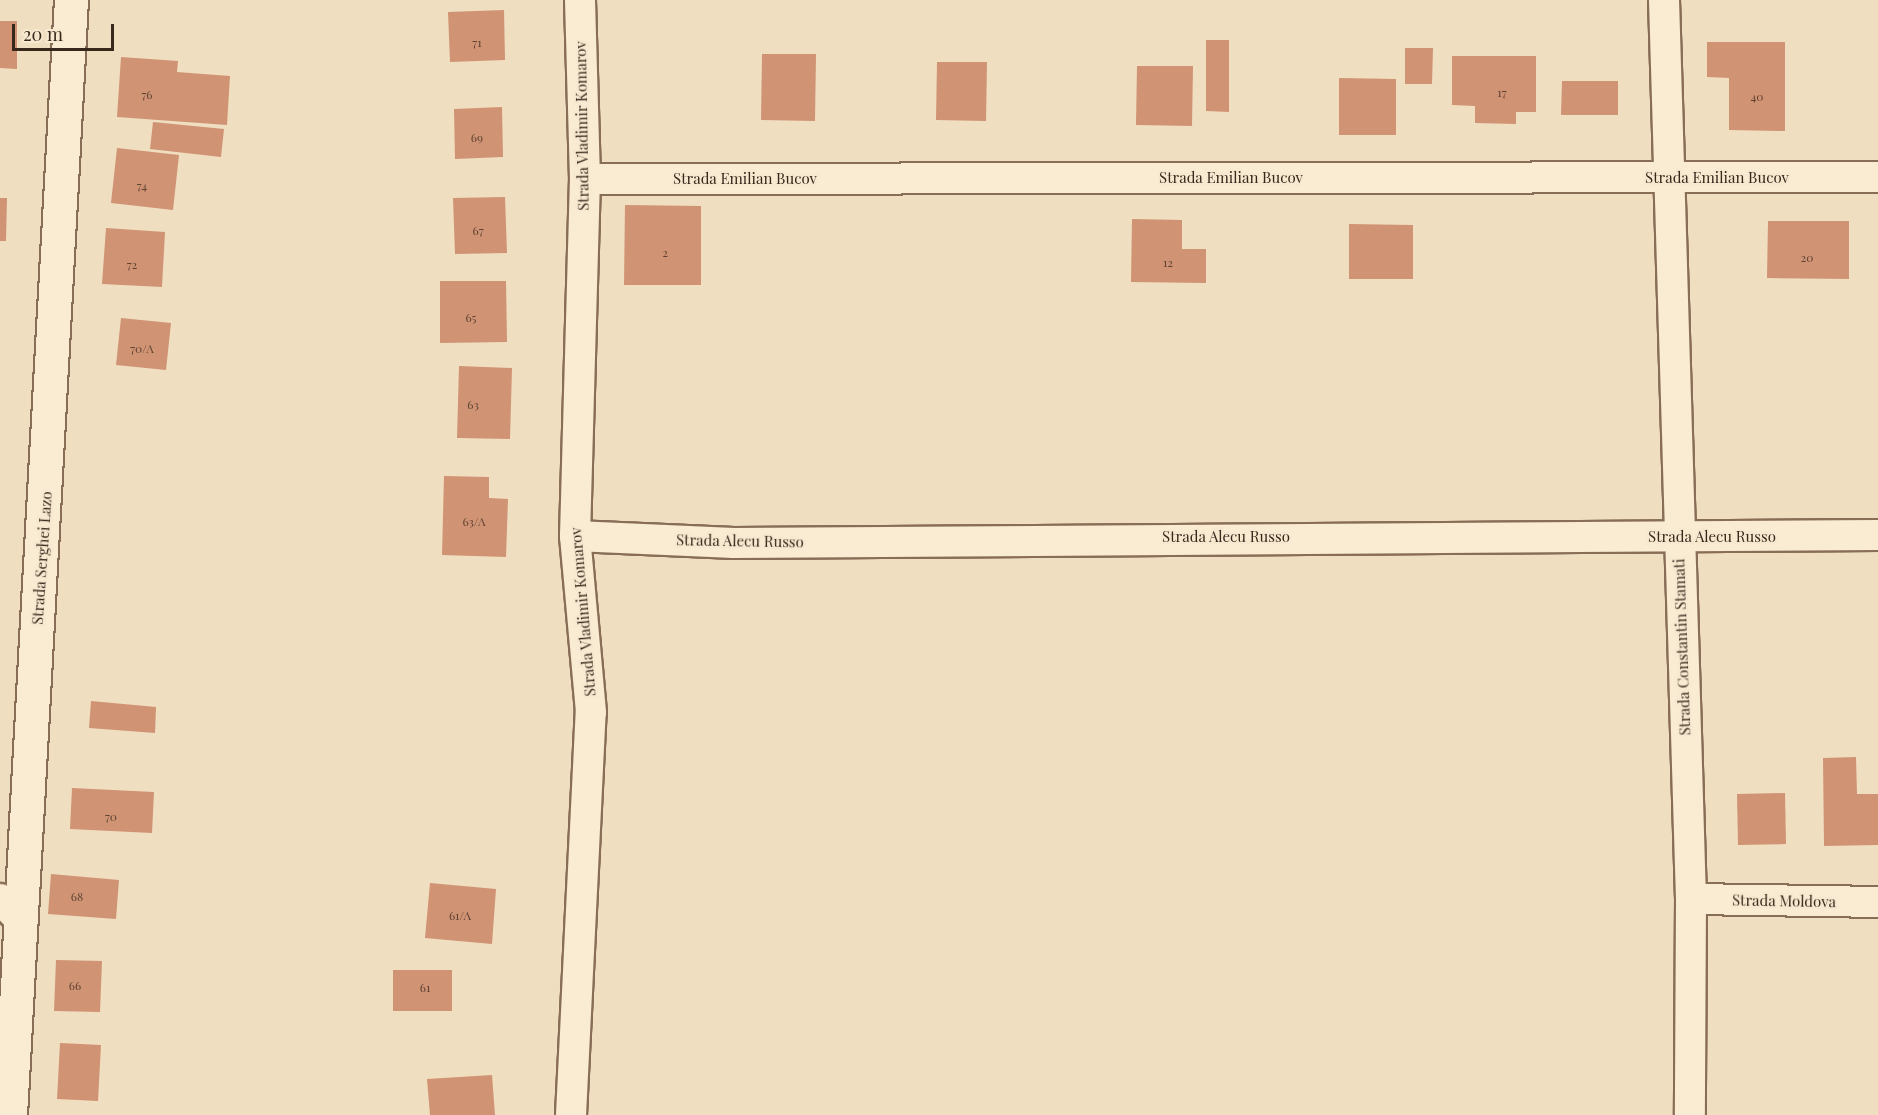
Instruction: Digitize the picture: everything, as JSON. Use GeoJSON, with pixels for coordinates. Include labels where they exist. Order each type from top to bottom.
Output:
{"type":"FeatureCollection","features":[{"type":"Feature","properties":{"kind":"street","name":"Strada Serghei Lazo"},"geometry":{"type":"LineString","coordinates":[[10,1115],[10,909],[59,290],[71,0]]}},
{"type":"Feature","properties":{"kind":"street","name":"Strada Vladimir Komarov"},"geometry":{"type":"LineString","coordinates":[[571,1115],[591,712],[575,536],[585,179],[580,0]]}},
{"type":"Feature","properties":{"kind":"street","name":"Strada Constantin Stamati"},"geometry":{"type":"LineString","coordinates":[[1664,0],[1666,178],[1691,899],[1690,1115]]}},
{"type":"Feature","properties":{"kind":"street","name":"Strada Emilian Bucov"},"geometry":{"type":"LineString","coordinates":[[585,179],[1878,177]]}},
{"type":"Feature","properties":{"kind":"street","name":"Strada Alecu Russo"},"geometry":{"type":"LineString","coordinates":[[575,536],[734,543],[1878,535]]}},
{"type":"Feature","properties":{"kind":"street","name":"Strada Moldova"},"geometry":{"type":"LineString","coordinates":[[1691,899],[1878,902]]}},
{"type":"Feature","properties":{"kind":"building"},"geometry":{"type":"Polygon","coordinates":[[[504,10],[505,60],[450,62],[448,12],[504,10]]]}},
{"type":"Feature","properties":{"kind":"building"},"geometry":{"type":"Polygon","coordinates":[[[0,21],[17,21],[17,69],[0,68],[0,21]]]}},
{"type":"Feature","properties":{"kind":"building"},"geometry":{"type":"Polygon","coordinates":[[[1206,40],[1229,40],[1229,112],[1206,111],[1206,40]]]}},
{"type":"Feature","properties":{"kind":"building"},"geometry":{"type":"Polygon","coordinates":[[[1707,42],[1785,42],[1785,131],[1729,130],[1729,78],[1707,77],[1707,42]]]}},
{"type":"Feature","properties":{"kind":"building"},"geometry":{"type":"Polygon","coordinates":[[[1405,48],[1433,48],[1432,84],[1405,84],[1405,48]]]}},
{"type":"Feature","properties":{"kind":"building"},"geometry":{"type":"Polygon","coordinates":[[[762,54],[816,54],[815,121],[761,120],[762,54]]]}},
{"type":"Feature","properties":{"kind":"building"},"geometry":{"type":"Polygon","coordinates":[[[1452,56],[1536,56],[1536,112],[1516,112],[1516,124],[1475,123],[1475,106],[1452,105],[1452,56]]]}},
{"type":"Feature","properties":{"kind":"building"},"geometry":{"type":"Polygon","coordinates":[[[121,57],[178,61],[177,72],[230,76],[227,125],[117,117],[121,57]]]}},
{"type":"Feature","properties":{"kind":"building"},"geometry":{"type":"Polygon","coordinates":[[[937,62],[987,62],[986,121],[936,120],[937,62]]]}},
{"type":"Feature","properties":{"kind":"building"},"geometry":{"type":"Polygon","coordinates":[[[1137,66],[1193,66],[1192,126],[1136,125],[1137,66]]]}},
{"type":"Feature","properties":{"kind":"building"},"geometry":{"type":"Polygon","coordinates":[[[1339,78],[1396,79],[1396,135],[1339,135],[1339,78]]]}},
{"type":"Feature","properties":{"kind":"building"},"geometry":{"type":"Polygon","coordinates":[[[1562,81],[1618,81],[1618,115],[1561,115],[1562,81]]]}},
{"type":"Feature","properties":{"kind":"building"},"geometry":{"type":"Polygon","coordinates":[[[502,107],[503,157],[455,159],[454,109],[502,107]]]}},
{"type":"Feature","properties":{"kind":"building"},"geometry":{"type":"Polygon","coordinates":[[[153,122],[224,129],[221,157],[150,149],[153,122]]]}},
{"type":"Feature","properties":{"kind":"building"},"geometry":{"type":"Polygon","coordinates":[[[117,148],[179,155],[173,210],[111,203],[117,148]]]}},
{"type":"Feature","properties":{"kind":"building"},"geometry":{"type":"Polygon","coordinates":[[[505,197],[507,253],[455,254],[453,198],[505,197]]]}},
{"type":"Feature","properties":{"kind":"building"},"geometry":{"type":"Polygon","coordinates":[[[0,198],[7,198],[6,241],[0,241],[0,198]]]}},
{"type":"Feature","properties":{"kind":"building"},"geometry":{"type":"Polygon","coordinates":[[[625,205],[701,206],[701,285],[624,285],[625,205]]]}},
{"type":"Feature","properties":{"kind":"building"},"geometry":{"type":"Polygon","coordinates":[[[1132,219],[1182,220],[1182,249],[1206,249],[1206,283],[1131,282],[1132,219]]]}},
{"type":"Feature","properties":{"kind":"building"},"geometry":{"type":"Polygon","coordinates":[[[1768,221],[1849,221],[1849,279],[1767,278],[1768,221]]]}},
{"type":"Feature","properties":{"kind":"building"},"geometry":{"type":"Polygon","coordinates":[[[1349,224],[1413,225],[1413,279],[1349,279],[1349,224]]]}},
{"type":"Feature","properties":{"kind":"building"},"geometry":{"type":"Polygon","coordinates":[[[106,228],[165,232],[162,287],[102,284],[106,228]]]}},
{"type":"Feature","properties":{"kind":"building"},"geometry":{"type":"Polygon","coordinates":[[[440,281],[506,281],[507,342],[440,343],[440,281]]]}},
{"type":"Feature","properties":{"kind":"building"},"geometry":{"type":"Polygon","coordinates":[[[121,318],[171,323],[166,370],[116,365],[121,318]]]}},
{"type":"Feature","properties":{"kind":"building"},"geometry":{"type":"Polygon","coordinates":[[[459,366],[512,368],[510,439],[457,438],[459,366]]]}},
{"type":"Feature","properties":{"kind":"building"},"geometry":{"type":"Polygon","coordinates":[[[444,476],[489,477],[489,498],[508,499],[506,557],[442,555],[444,476]]]}},
{"type":"Feature","properties":{"kind":"building"},"geometry":{"type":"Polygon","coordinates":[[[91,701],[156,707],[155,733],[89,728],[91,701]]]}},
{"type":"Feature","properties":{"kind":"building"},"geometry":{"type":"Polygon","coordinates":[[[1856,757],[1857,794],[1878,794],[1878,845],[1824,846],[1823,758],[1856,757]]]}},
{"type":"Feature","properties":{"kind":"building"},"geometry":{"type":"Polygon","coordinates":[[[72,788],[154,792],[152,833],[70,829],[72,788]]]}},
{"type":"Feature","properties":{"kind":"building"},"geometry":{"type":"Polygon","coordinates":[[[1785,793],[1786,844],[1738,845],[1737,794],[1785,793]]]}},
{"type":"Feature","properties":{"kind":"building"},"geometry":{"type":"Polygon","coordinates":[[[51,874],[119,880],[116,919],[48,914],[51,874]]]}},
{"type":"Feature","properties":{"kind":"building"},"geometry":{"type":"Polygon","coordinates":[[[430,883],[496,889],[492,944],[425,938],[430,883]]]}},
{"type":"Feature","properties":{"kind":"building"},"geometry":{"type":"Polygon","coordinates":[[[56,960],[102,961],[100,1012],[54,1011],[56,960]]]}},
{"type":"Feature","properties":{"kind":"building"},"geometry":{"type":"Polygon","coordinates":[[[393,970],[452,970],[452,1011],[393,1011],[393,970]]]}},
{"type":"Feature","properties":{"kind":"building"},"geometry":{"type":"Polygon","coordinates":[[[60,1043],[101,1045],[98,1101],[57,1099],[60,1043]]]}},
{"type":"Feature","properties":{"kind":"building"},"geometry":{"type":"Polygon","coordinates":[[[492,1075],[495,1115],[430,1115],[427,1079],[492,1075]]]}}]}
